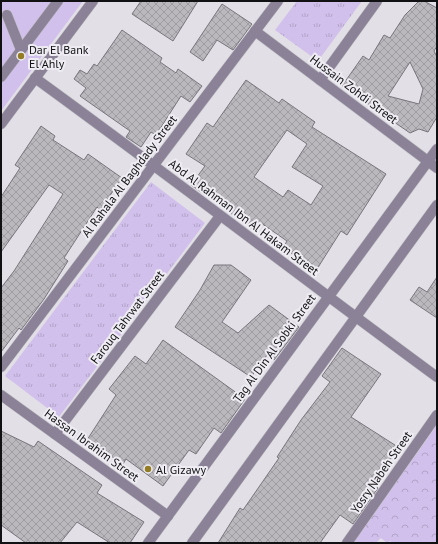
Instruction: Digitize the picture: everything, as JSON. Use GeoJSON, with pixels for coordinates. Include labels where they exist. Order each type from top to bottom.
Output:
{"type":"FeatureCollection","features":[{"type":"Feature","properties":{"kind":"street"},"geometry":{"type":"LineString","coordinates":[[1,77],[58,1]]}},
{"type":"Feature","properties":{"kind":"street"},"geometry":{"type":"LineString","coordinates":[[1,124],[92,1]]}},
{"type":"Feature","properties":{"kind":"street","name":"Al Rahala Al Baghdady Street"},"geometry":{"type":"LineString","coordinates":[[1,367],[278,1]]}},
{"type":"Feature","properties":{"kind":"street"},"geometry":{"type":"LineString","coordinates":[[320,80],[377,1]]}},
{"type":"Feature","properties":{"kind":"street"},"geometry":{"type":"LineString","coordinates":[[7,15],[21,50]]}},
{"type":"Feature","properties":{"kind":"street","name":"Hussain Zohdi Street"},"geometry":{"type":"LineString","coordinates":[[255,31],[437,168]]}},
{"type":"Feature","properties":{"kind":"street","name":"Abd Al Rahman Ibn Al Hakam Street"},"geometry":{"type":"LineString","coordinates":[[36,78],[155,165],[220,216],[437,377]]}},
{"type":"Feature","properties":{"kind":"street","name":"Tag Al Din Al Sobki Street"},"geometry":{"type":"LineString","coordinates":[[148,543],[437,149]]}},
{"type":"Feature","properties":{"kind":"street"},"geometry":{"type":"LineString","coordinates":[[192,543],[354,316],[437,205]]}},
{"type":"Feature","properties":{"kind":"street","name":"Farouq Tahrwat Street"},"geometry":{"type":"LineString","coordinates":[[55,434],[220,216]]}},
{"type":"Feature","properties":{"kind":"street","name":"Hassan Ibrahim Street"},"geometry":{"type":"LineString","coordinates":[[1,395],[168,516]]}},
{"type":"Feature","properties":{"kind":"street","name":"Yosry Nabeh Street"},"geometry":{"type":"LineString","coordinates":[[347,543],[437,415]]}},
{"type":"Feature","properties":{"kind":"green space","name":"Dar El Bank El Ahly"},"geometry":{"type":"Polygon","coordinates":[[[1,1],[83,1],[1,111],[1,1]]]}},
{"type":"Feature","properties":{"kind":"green space"},"geometry":{"type":"Polygon","coordinates":[[[297,1],[362,1],[318,61],[275,30],[297,1]]]}},
{"type":"Feature","properties":{"kind":"green space"},"geometry":{"type":"Polygon","coordinates":[[[151,182],[205,223],[59,417],[5,376],[151,182]]]}},
{"type":"Feature","properties":{"kind":"green space"},"geometry":{"type":"Polygon","coordinates":[[[437,425],[437,543],[393,543],[390,541],[387,543],[381,538],[376,543],[353,543],[437,425]]]}},
{"type":"Feature","properties":{"kind":"building"},"geometry":{"type":"Polygon","coordinates":[[[141,1],[198,1],[173,41],[132,14],[141,1]]]}},
{"type":"Feature","properties":{"kind":"building"},"geometry":{"type":"Polygon","coordinates":[[[419,1],[424,1],[437,8],[437,46],[434,51],[437,57],[437,117],[428,132],[419,129],[410,133],[342,86],[363,56],[369,60],[384,35],[390,38],[405,15],[419,1]],[[410,62],[388,96],[419,104],[423,89],[410,62]]]}},
{"type":"Feature","properties":{"kind":"building"},"geometry":{"type":"Polygon","coordinates":[[[222,4],[252,24],[233,50],[217,40],[203,61],[190,52],[222,4]]]}},
{"type":"Feature","properties":{"kind":"building"},"geometry":{"type":"Polygon","coordinates":[[[122,30],[162,58],[160,62],[176,73],[178,69],[202,86],[190,102],[181,96],[156,135],[151,132],[141,147],[126,137],[130,131],[80,96],[86,88],[74,79],[80,70],[87,74],[94,64],[97,66],[122,30]]]}},
{"type":"Feature","properties":{"kind":"building"},"geometry":{"type":"Polygon","coordinates":[[[246,80],[279,103],[282,99],[315,122],[312,127],[386,174],[347,235],[341,231],[317,269],[283,248],[287,241],[261,223],[256,231],[191,185],[205,166],[186,154],[207,123],[213,127],[246,80]],[[287,130],[254,177],[283,197],[288,190],[311,205],[323,186],[292,167],[307,144],[287,130]]]}},
{"type":"Feature","properties":{"kind":"building"},"geometry":{"type":"Polygon","coordinates":[[[41,126],[55,136],[53,140],[84,160],[88,154],[122,178],[100,210],[97,207],[64,258],[68,261],[44,299],[21,330],[19,328],[1,352],[1,288],[14,271],[63,194],[49,185],[1,252],[1,197],[20,168],[15,165],[41,126]]]}},
{"type":"Feature","properties":{"kind":"building"},"geometry":{"type":"Polygon","coordinates":[[[214,265],[231,265],[251,280],[222,322],[238,333],[269,305],[299,327],[274,360],[267,355],[251,377],[175,327],[200,290],[214,265]]]}},
{"type":"Feature","properties":{"kind":"building"},"geometry":{"type":"Polygon","coordinates":[[[437,277],[437,318],[410,300],[419,287],[427,292],[437,277]]]}},
{"type":"Feature","properties":{"kind":"building"},"geometry":{"type":"Polygon","coordinates":[[[163,340],[245,399],[221,433],[214,428],[196,454],[189,450],[163,486],[126,459],[123,464],[87,440],[116,395],[109,389],[135,356],[146,364],[163,340]]]}},
{"type":"Feature","properties":{"kind":"building"},"geometry":{"type":"Polygon","coordinates":[[[342,348],[381,374],[351,417],[398,447],[374,485],[378,488],[353,524],[340,515],[320,543],[218,543],[240,508],[243,510],[279,458],[277,457],[301,420],[330,382],[322,376],[342,348]]]}},
{"type":"Feature","properties":{"kind":"building"},"geometry":{"type":"Polygon","coordinates":[[[1,431],[34,447],[38,441],[102,485],[97,493],[144,522],[130,543],[110,543],[77,522],[60,543],[26,543],[1,525],[1,431]]]}},
{"type":"Feature","properties":{"kind":"place","name":"Dar El Bank El Ahly"},"geometry":{"type":"Point","coordinates":[21,56]}},
{"type":"Feature","properties":{"kind":"place","name":"Al Gizawy"},"geometry":{"type":"Point","coordinates":[148,469]}}]}
